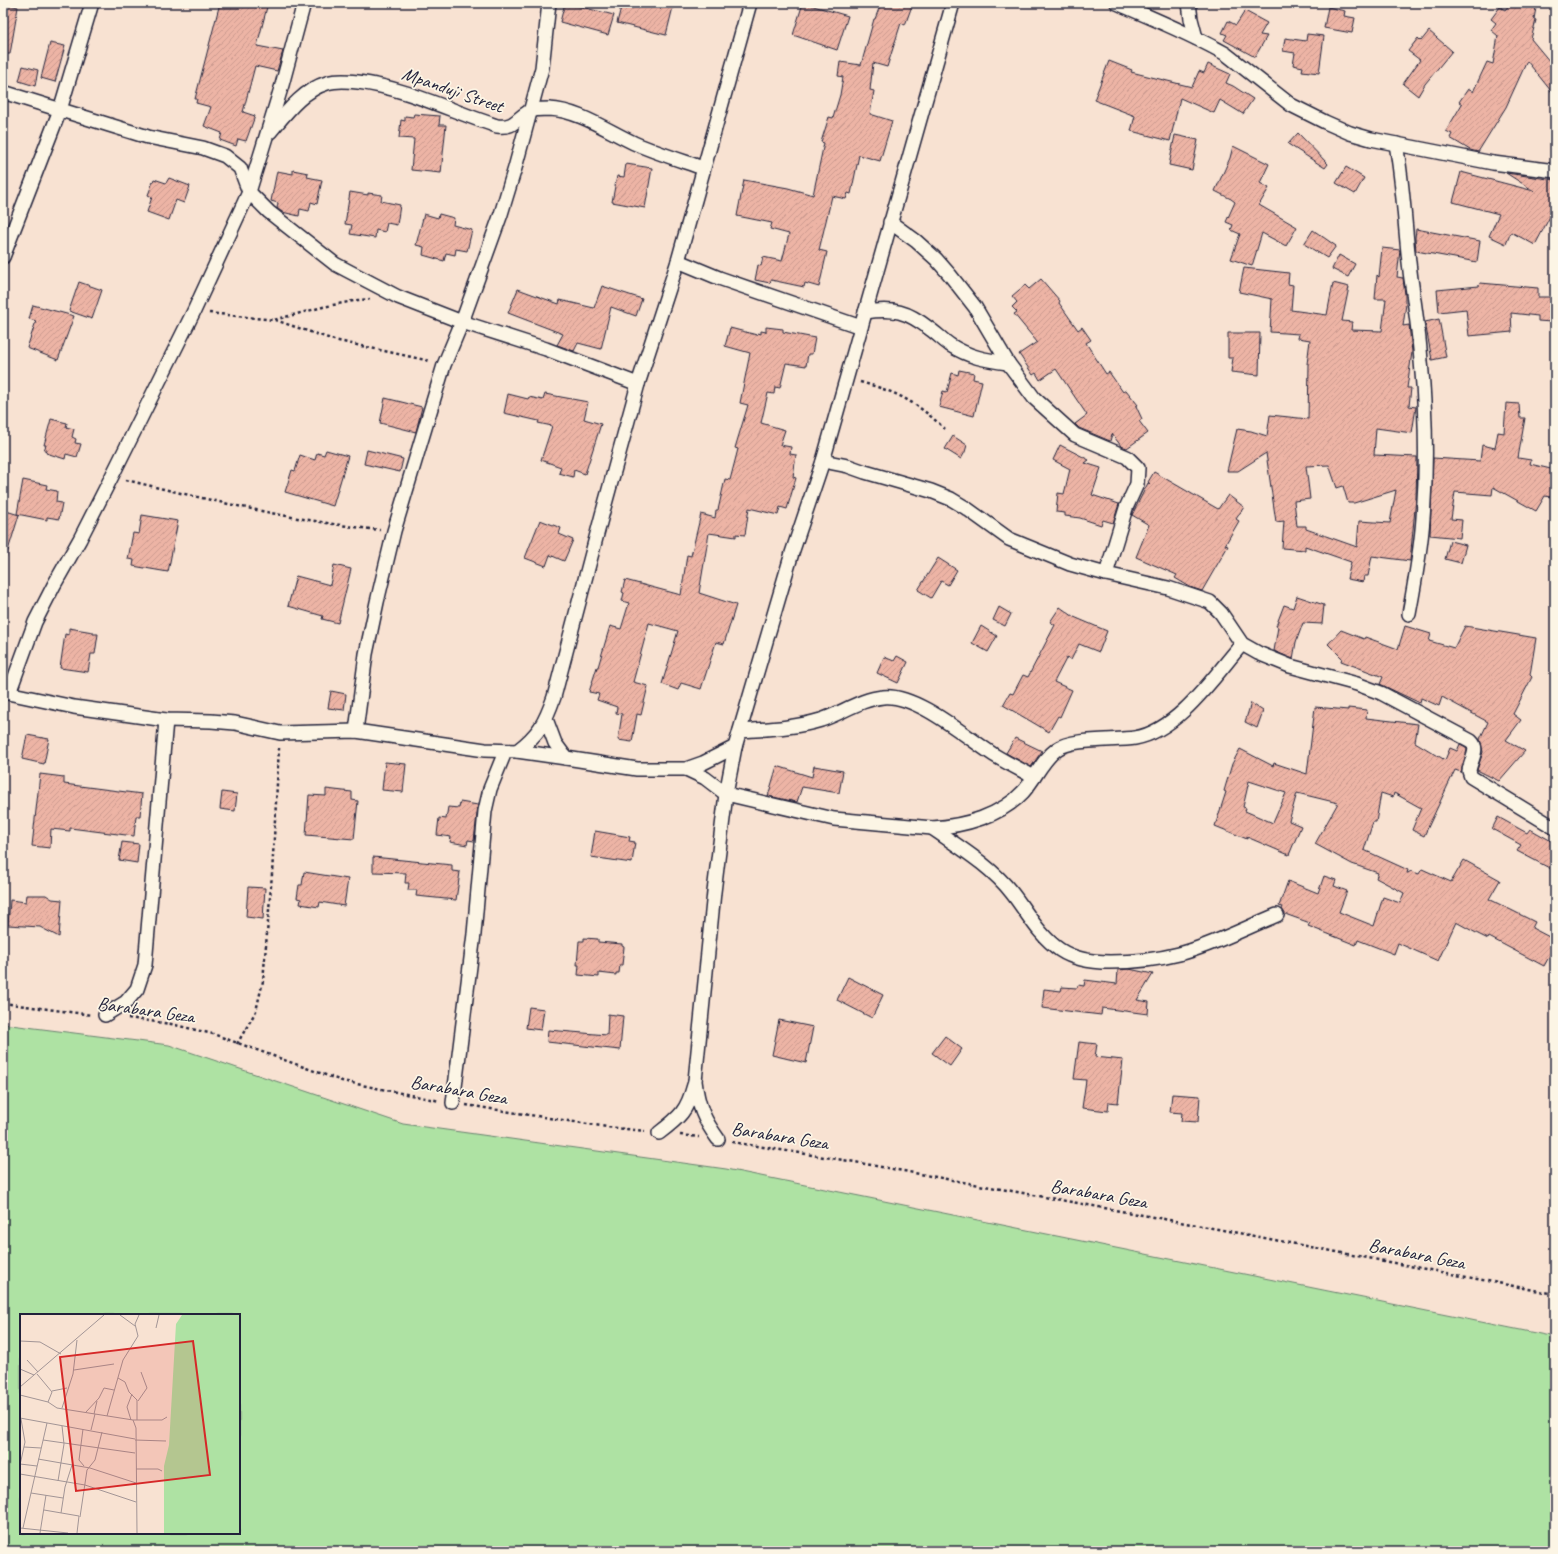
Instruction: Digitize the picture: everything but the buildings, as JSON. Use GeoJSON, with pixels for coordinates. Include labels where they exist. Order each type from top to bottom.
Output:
{"type":"FeatureCollection","features":[{"type":"Feature","properties":{"kind":"street"},"geometry":{"type":"LineString","coordinates":[[3,257],[60,110],[92,3]]}},
{"type":"Feature","properties":{"kind":"street"},"geometry":{"type":"LineString","coordinates":[[304,3],[267,136],[249,192],[194,311],[112,476],[35,622],[6,693],[74,707],[166,720],[235,723],[280,733],[356,731],[566,758],[637,769],[686,769],[703,763],[735,747]]}},
{"type":"Feature","properties":{"kind":"street"},"geometry":{"type":"LineString","coordinates":[[356,731],[366,654],[394,532],[444,364],[462,322],[501,214],[515,168],[542,68],[549,3]]}},
{"type":"Feature","properties":{"kind":"street"},"geometry":{"type":"LineString","coordinates":[[453,1104],[474,934],[485,811],[490,789],[511,751],[535,736],[546,719],[554,697],[638,384],[678,261],[750,3]]}},
{"type":"Feature","properties":{"kind":"street"},"geometry":{"type":"LineString","coordinates":[[659,1133],[674,1122],[684,1112],[695,1082],[706,968],[726,794],[735,747],[792,553],[823,461],[952,3]]}},
{"type":"Feature","properties":{"kind":"street"},"geometry":{"type":"LineString","coordinates":[[1117,3],[1196,38],[1226,54],[1292,105],[1350,133],[1371,140],[1493,163],[1555,171]]}},
{"type":"Feature","properties":{"kind":"street"},"geometry":{"type":"LineString","coordinates":[[1189,3],[1196,38]]}},
{"type":"Feature","properties":{"kind":"street","name":"Mpanduji Street"},"geometry":{"type":"LineString","coordinates":[[267,136],[286,112],[307,93],[328,82],[350,81],[376,84],[405,92],[497,126],[512,126],[530,111],[549,109],[564,111],[607,129],[634,143],[703,168]]}},
{"type":"Feature","properties":{"kind":"street"},"geometry":{"type":"LineString","coordinates":[[3,92],[148,137],[203,148],[225,156],[240,168],[249,192],[269,212],[335,264],[398,297],[462,322],[546,349],[638,384]]}},
{"type":"Feature","properties":{"kind":"street"},"geometry":{"type":"LineString","coordinates":[[1396,144],[1401,173],[1411,279],[1421,360],[1426,444],[1423,519],[1419,558],[1408,614]]}},
{"type":"Feature","properties":{"kind":"street"},"geometry":{"type":"LineString","coordinates":[[890,222],[916,241],[936,259],[950,275],[976,307],[1008,363],[1034,398],[1075,435],[1127,457],[1138,468],[1137,484],[1126,508],[1106,574]]}},
{"type":"Feature","properties":{"kind":"street"},"geometry":{"type":"LineString","coordinates":[[678,261],[719,278],[861,327]]}},
{"type":"Feature","properties":{"kind":"street"},"geometry":{"type":"LineString","coordinates":[[865,312],[887,310],[900,311],[912,316],[949,344],[970,355],[984,360],[1008,363]]}},
{"type":"Feature","properties":{"kind":"street"},"geometry":{"type":"LineString","coordinates":[[823,461],[848,466],[931,491],[951,499],[1009,539],[1070,564],[1168,588],[1210,602],[1221,613],[1242,644],[1258,653],[1283,663],[1357,684],[1381,693],[1471,740],[1475,746],[1475,752],[1469,771],[1471,777],[1555,828]]}},
{"type":"Feature","properties":{"kind":"street"},"geometry":{"type":"LineString","coordinates":[[686,769],[705,778],[726,794],[834,819],[947,828],[988,816],[1008,806],[1023,792],[1046,761],[1058,749],[1075,743],[1136,738],[1171,722],[1186,710],[1242,644]]}},
{"type":"Feature","properties":{"kind":"street"},"geometry":{"type":"LineString","coordinates":[[740,731],[794,726],[821,720],[868,700],[884,696],[908,701],[923,708],[995,755],[1034,777]]}},
{"type":"Feature","properties":{"kind":"street"},"geometry":{"type":"LineString","coordinates":[[546,719],[555,743],[566,758]]}},
{"type":"Feature","properties":{"kind":"street"},"geometry":{"type":"LineString","coordinates":[[105,1015],[126,1002],[137,990],[144,966],[166,720]]}},
{"type":"Feature","properties":{"kind":"street"},"geometry":{"type":"LineString","coordinates":[[932,828],[989,870],[1011,892],[1043,934],[1060,950],[1077,958],[1098,962],[1126,962],[1157,959],[1187,951],[1277,915]]}},
{"type":"Feature","properties":{"kind":"street"},"geometry":{"type":"LineString","coordinates":[[695,1082],[697,1099],[702,1113],[709,1127],[718,1139]]}},
{"type":"Feature","properties":{"kind":"path"},"geometry":{"type":"LineString","coordinates":[[274,320],[323,307],[358,300],[372,299]]}},
{"type":"Feature","properties":{"kind":"path"},"geometry":{"type":"LineString","coordinates":[[194,311],[274,320],[334,340],[444,364]]}},
{"type":"Feature","properties":{"kind":"path"},"geometry":{"type":"LineString","coordinates":[[846,378],[883,388],[900,396],[925,410],[945,429]]}},
{"type":"Feature","properties":{"kind":"path"},"geometry":{"type":"LineString","coordinates":[[112,476],[261,512],[322,523],[394,532]]}},
{"type":"Feature","properties":{"kind":"path"},"geometry":{"type":"LineString","coordinates":[[237,1044],[256,1011],[262,980],[272,874],[280,733]]}},
{"type":"Feature","properties":{"kind":"path","name":"Barabara Geza"},"geometry":{"type":"LineString","coordinates":[[3,1003],[82,1015],[105,1015],[171,1024],[213,1034],[342,1081],[453,1104],[608,1127],[718,1139],[864,1163],[1209,1227],[1555,1294]]}},
{"type":"Feature","properties":{"kind":"green space"},"geometry":{"type":"Polygon","coordinates":[[[3,1024],[169,1045],[403,1124],[726,1169],[1555,1337],[1555,1551],[3,1551],[3,1024]]]}}]}
